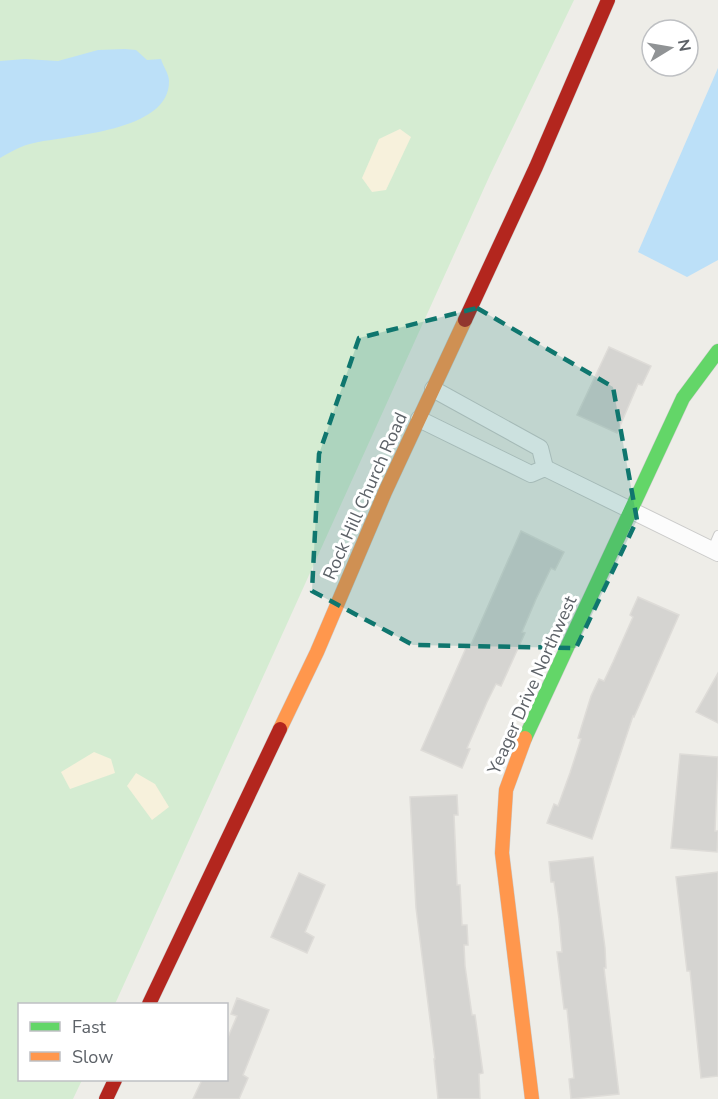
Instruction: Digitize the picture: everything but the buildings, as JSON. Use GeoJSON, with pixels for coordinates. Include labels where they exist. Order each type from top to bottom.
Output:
{"type":"FeatureCollection","features":[{"type":"Feature","properties":{"kind":"main road","name":"Rock Hill Church Road"},"geometry":{"type":"LineString","coordinates":[[150,1003],[317,652],[385,492],[536,167],[608,0]]}},
{"type":"Feature","properties":{"kind":"main road","name":"Yeager Drive Northwest"},"geometry":{"type":"LineString","coordinates":[[532,1099],[502,853],[506,790],[527,732],[683,399],[718,351]]}},
{"type":"Feature","properties":{"kind":"main road"},"geometry":{"type":"LineString","coordinates":[[106,1099],[115,1081]]}},
{"type":"Feature","properties":{"kind":"street"},"geometry":{"type":"LineString","coordinates":[[433,389],[540,448],[545,468],[630,511],[716,546]]}},
{"type":"Feature","properties":{"kind":"street"},"geometry":{"type":"LineString","coordinates":[[419,418],[531,474],[545,468]]}},
{"type":"Feature","properties":{"kind":"highlighted area"},"geometry":{"type":"Polygon","coordinates":[[[477,308],[613,387],[637,520],[576,648],[413,645],[312,591],[319,454],[359,338],[477,308]]]}},
{"type":"Feature","properties":{"kind":"green space"},"geometry":{"type":"Polygon","coordinates":[[[0,0],[574,0],[490,175],[115,1003],[18,1003],[18,1081],[82,1081],[73,1099],[0,1099],[0,0]]]}},
{"type":"Feature","properties":{"kind":"sand"},"geometry":{"type":"Polygon","coordinates":[[[400,129],[411,137],[386,190],[372,192],[362,178],[379,139],[400,129]]]}},
{"type":"Feature","properties":{"kind":"sand"},"geometry":{"type":"Polygon","coordinates":[[[94,752],[111,759],[115,773],[70,789],[61,772],[94,752]]]}},
{"type":"Feature","properties":{"kind":"sand"},"geometry":{"type":"Polygon","coordinates":[[[136,773],[155,784],[169,807],[152,820],[127,786],[136,773]]]}},
{"type":"Feature","properties":{"kind":"water"},"geometry":{"type":"Polygon","coordinates":[[[98,50],[136,50],[147,60],[161,59],[169,81],[165,98],[153,111],[136,121],[115,128],[30,144],[0,158],[0,61],[25,59],[58,61],[98,50]]]}},
{"type":"Feature","properties":{"kind":"water"},"geometry":{"type":"Polygon","coordinates":[[[718,68],[718,260],[687,277],[638,252],[718,68]]]}},
{"type":"Feature","properties":{"kind":"traffic: fast"},"geometry":{"type":"LineString","coordinates":[[525,738],[683,398],[718,351]]}},
{"type":"Feature","properties":{"kind":"traffic: slow"},"geometry":{"type":"LineString","coordinates":[[280,729],[317,652],[385,492],[465,320]]}},
{"type":"Feature","properties":{"kind":"traffic: slow"},"geometry":{"type":"LineString","coordinates":[[525,738],[506,790],[502,853],[532,1099]]}},
{"type":"Feature","properties":{"kind":"traffic: jam"},"geometry":{"type":"LineString","coordinates":[[465,320],[536,167],[608,0]]}},
{"type":"Feature","properties":{"kind":"traffic: jam"},"geometry":{"type":"LineString","coordinates":[[149,1003],[280,729]]}},
{"type":"Feature","properties":{"kind":"traffic: jam"},"geometry":{"type":"LineString","coordinates":[[106,1099],[115,1081]]}}]}
